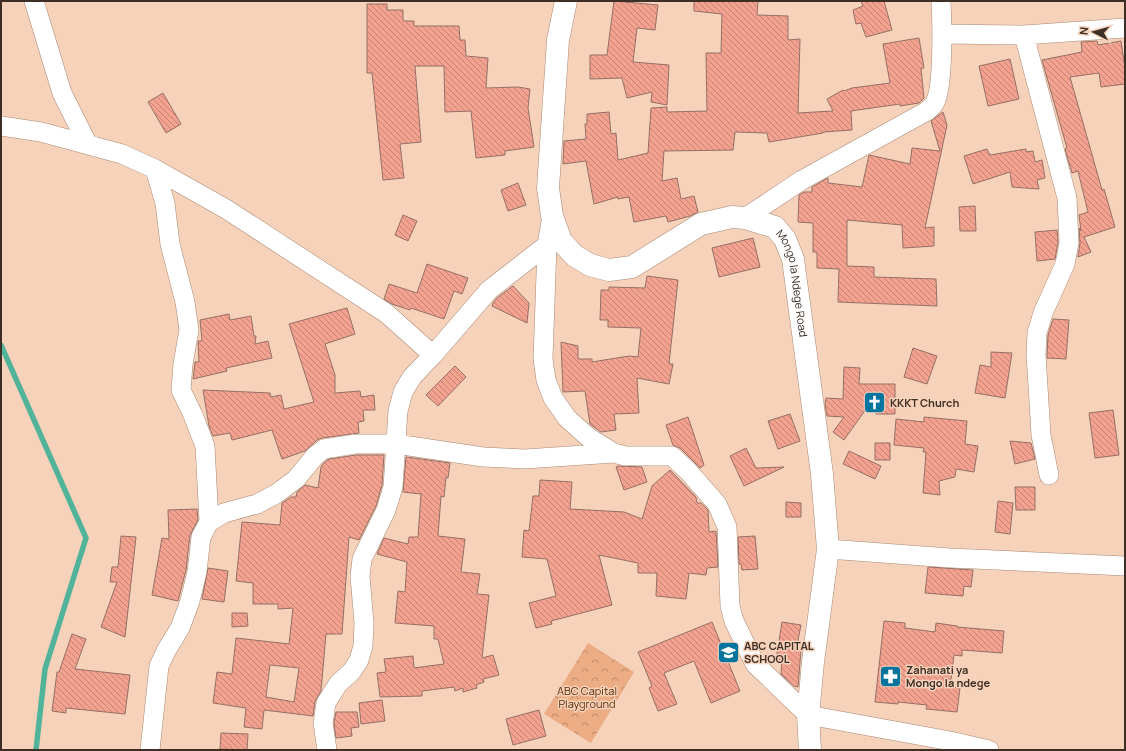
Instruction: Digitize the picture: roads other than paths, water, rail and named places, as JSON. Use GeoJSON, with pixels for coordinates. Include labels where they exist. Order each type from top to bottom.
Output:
{"type":"FeatureCollection","features":[{"type":"Feature","properties":{"kind":"street"},"geometry":{"type":"LineString","coordinates":[[34,1],[62,93],[88,145]]}},
{"type":"Feature","properties":{"kind":"street","name":"Mongo la Ndege Road"},"geometry":{"type":"LineString","coordinates":[[566,1],[558,40],[548,188],[552,216],[561,241],[575,256],[590,264],[609,270],[632,267],[701,224],[732,217],[745,218],[775,227],[786,239],[793,259],[822,474],[828,549],[813,662],[808,715],[810,750]]}},
{"type":"Feature","properties":{"kind":"street"},"geometry":{"type":"LineString","coordinates":[[745,218],[802,180],[927,111],[934,104],[939,92],[942,34],[941,1]]}},
{"type":"Feature","properties":{"kind":"street"},"geometry":{"type":"LineString","coordinates":[[942,34],[1024,35],[1125,28]]}},
{"type":"Feature","properties":{"kind":"street"},"geometry":{"type":"LineString","coordinates":[[1024,35],[1067,198],[1069,243],[1065,264],[1042,313],[1037,333],[1036,354],[1041,435],[1049,475]]}},
{"type":"Feature","properties":{"kind":"street"},"geometry":{"type":"LineString","coordinates":[[1,126],[41,132],[122,154],[155,169],[226,209],[386,313],[433,355]]}},
{"type":"Feature","properties":{"kind":"street"},"geometry":{"type":"LineString","coordinates":[[155,169],[165,203],[170,244],[189,330],[183,364],[181,390],[193,414],[205,446],[209,522]]}},
{"type":"Feature","properties":{"kind":"street"},"geometry":{"type":"LineString","coordinates":[[552,216],[546,245],[543,359],[546,380],[553,398],[567,418],[588,437],[614,453],[625,456],[672,456],[688,471],[717,504],[727,527],[730,606],[734,621],[755,664],[808,715],[950,741],[989,750]]}},
{"type":"Feature","properties":{"kind":"street"},"geometry":{"type":"LineString","coordinates":[[327,750],[323,723],[326,703],[338,684],[352,671],[359,660],[363,646],[364,623],[360,576],[362,559],[386,510],[393,487],[398,411],[403,392],[412,377],[489,290],[546,245]]}},
{"type":"Feature","properties":{"kind":"street"},"geometry":{"type":"LineString","coordinates":[[150,750],[159,666],[180,628],[190,602],[197,572],[201,537],[209,522],[224,513],[257,504],[276,494],[296,479],[315,456],[324,449],[355,444],[396,444],[483,456],[525,459],[614,453]]}},
{"type":"Feature","properties":{"kind":"street"},"geometry":{"type":"LineString","coordinates":[[828,549],[950,558],[1125,566]]}},
{"type":"Feature","properties":{"kind":"waterway"},"geometry":{"type":"LineString","coordinates":[[1,345],[86,538],[45,669],[36,750]]}},
{"type":"Feature","properties":{"kind":"place","name":"KKKT Church"},"geometry":{"type":"Point","coordinates":[874,403]}},
{"type":"Feature","properties":{"kind":"place","name":"ABC CAPITAL SCHOOL"},"geometry":{"type":"Point","coordinates":[728,652]}},
{"type":"Feature","properties":{"kind":"place","name":"Zahanati ya Mongo la ndege"},"geometry":{"type":"Point","coordinates":[890,676]}},
{"type":"Feature","properties":{"kind":"park label","name":"ABC Capital Playground"},"geometry":{"type":"Point","coordinates":[587,697]}}]}
